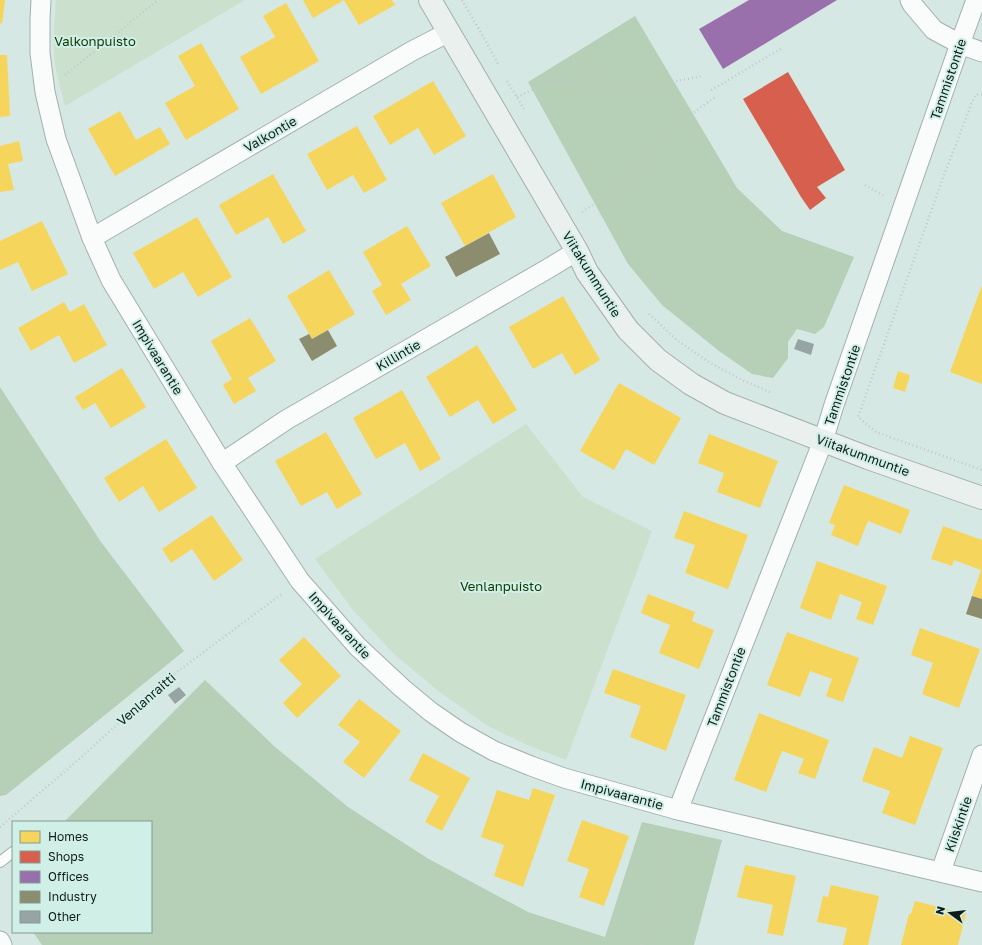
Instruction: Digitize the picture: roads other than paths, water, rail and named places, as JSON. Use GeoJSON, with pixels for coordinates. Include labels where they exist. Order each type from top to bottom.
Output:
{"type":"FeatureCollection","features":[{"type":"Feature","properties":{"kind":"street","name":"Impivaarantie"},"geometry":{"type":"LineString","coordinates":[[41,0],[40,53],[45,92],[56,139],[92,238],[111,280],[222,463],[300,580],[358,647],[425,708],[460,732],[494,751],[531,766],[564,778],[678,810],[941,871],[982,882]]}},
{"type":"Feature","properties":{"kind":"street","name":"Viitakummuntie"},"geometry":{"type":"LineString","coordinates":[[430,0],[577,251],[587,272],[628,330],[658,360],[691,384],[725,403],[868,458],[982,498]]}},
{"type":"Feature","properties":{"kind":"street"},"geometry":{"type":"LineString","coordinates":[[910,0],[934,30],[960,44],[982,52]]}},
{"type":"Feature","properties":{"kind":"street","name":"Tammistontie"},"geometry":{"type":"LineString","coordinates":[[678,810],[823,441],[834,405],[976,0]]}},
{"type":"Feature","properties":{"kind":"street","name":"Valkontie"},"geometry":{"type":"LineString","coordinates":[[92,238],[412,51],[449,32]]}},
{"type":"Feature","properties":{"kind":"street","name":"Killintie"},"geometry":{"type":"LineString","coordinates":[[222,463],[286,420],[577,251]]}},
{"type":"Feature","properties":{"kind":"street","name":"Kiiskintie"},"geometry":{"type":"LineString","coordinates":[[941,871],[982,755]]}},
{"type":"Feature","properties":{"kind":"street"},"geometry":{"type":"LineString","coordinates":[[0,941],[2,945]]}},
{"type":"Feature","properties":{"kind":"lane"},"geometry":{"type":"LineString","coordinates":[[0,862],[12,853]]}},
{"type":"Feature","properties":{"kind":"park label","name":"Valkonpuisto"},"geometry":{"type":"Point","coordinates":[95,41]}},
{"type":"Feature","properties":{"kind":"park label","name":"Venlanpuisto"},"geometry":{"type":"Point","coordinates":[501,586]}}]}
